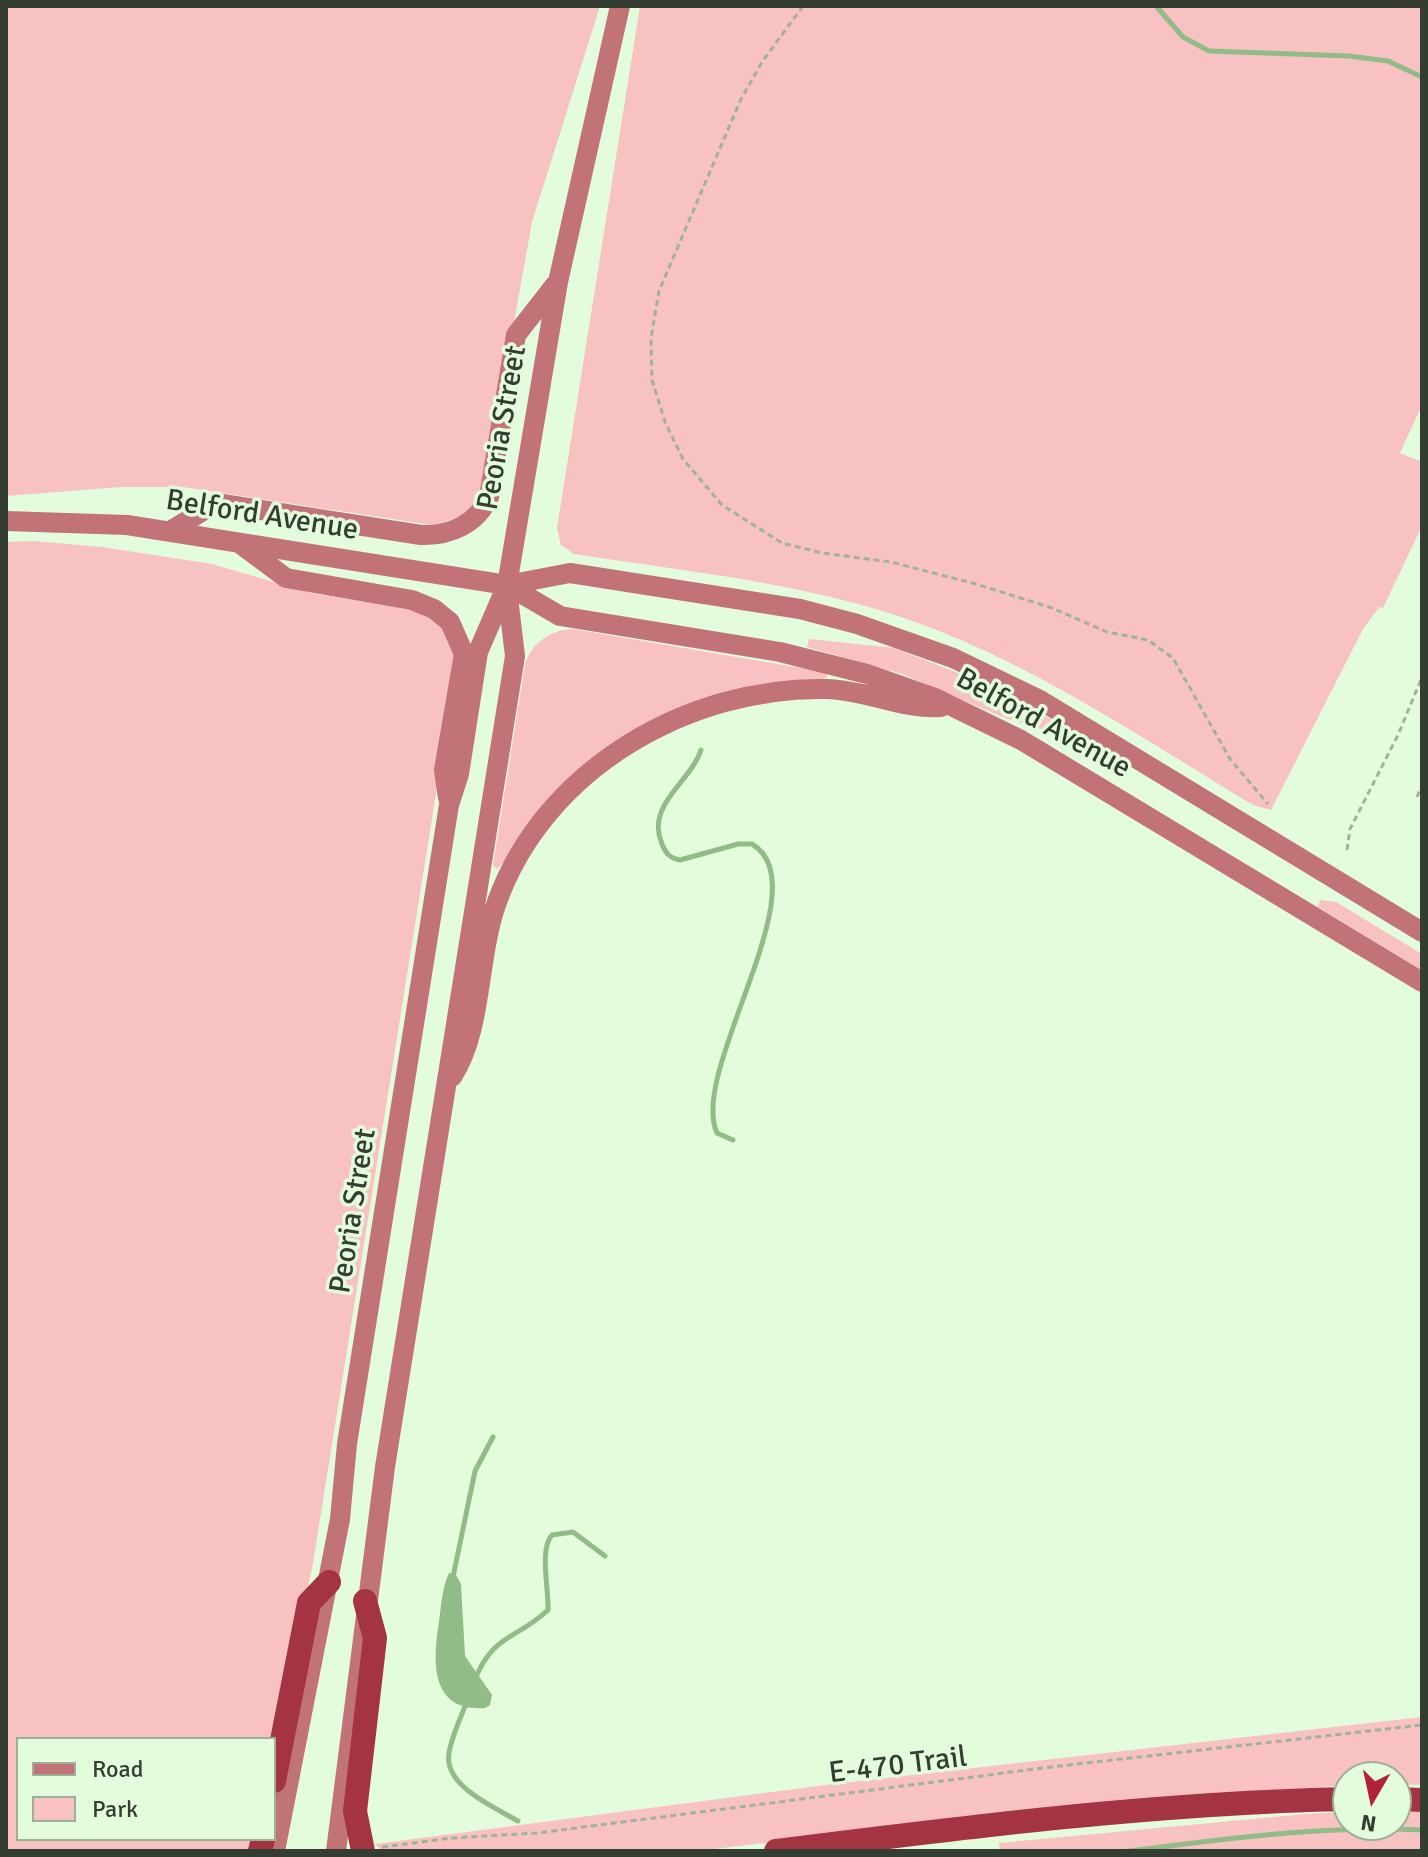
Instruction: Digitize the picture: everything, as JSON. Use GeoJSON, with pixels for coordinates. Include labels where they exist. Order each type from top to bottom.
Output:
{"type":"FeatureCollection","features":[{"type":"Feature","properties":{"kind":"highway"},"geometry":{"type":"LineString","coordinates":[[276,1771],[309,1603],[329,1582]]}},
{"type":"Feature","properties":{"kind":"highway"},"geometry":{"type":"LineString","coordinates":[[365,1601],[375,1638],[355,1811],[371,1849]]}},
{"type":"Feature","properties":{"kind":"highway"},"geometry":{"type":"LineString","coordinates":[[776,1851],[1104,1812],[1215,1802],[1252,1804],[1332,1800]]}},
{"type":"Feature","properties":{"kind":"highway"},"geometry":{"type":"LineString","coordinates":[[862,1851],[1217,1812],[1252,1804]]}},
{"type":"Feature","properties":{"kind":"main road","name":"Peoria Street"},"geometry":{"type":"LineString","coordinates":[[275,1851],[329,1582],[350,1429],[449,805],[459,774],[478,652],[507,585],[558,282],[620,6]]}},
{"type":"Feature","properties":{"kind":"main road"},"geometry":{"type":"LineString","coordinates":[[170,531],[216,503],[421,535],[446,533],[466,524],[481,511],[489,497],[516,335],[558,282]]}},
{"type":"Feature","properties":{"kind":"main road","name":"Belford Avenue"},"geometry":{"type":"LineString","coordinates":[[6,521],[104,524],[170,531],[507,585],[570,573],[800,609],[911,642],[996,677],[1054,708],[1422,932]]}},
{"type":"Feature","properties":{"kind":"main road"},"geometry":{"type":"LineString","coordinates":[[237,541],[286,578],[412,600],[434,609],[450,622],[462,641],[464,654],[444,770],[449,805]]}},
{"type":"Feature","properties":{"kind":"main road","name":"Peoria Street"},"geometry":{"type":"LineString","coordinates":[[336,1851],[365,1601],[515,656],[507,585]]}},
{"type":"Feature","properties":{"kind":"main road","name":"Belford Avenue"},"geometry":{"type":"LineString","coordinates":[[507,585],[560,616],[809,658],[884,679],[953,706],[1021,740],[1422,982]]}},
{"type":"Feature","properties":{"kind":"main road"},"geometry":{"type":"LineString","coordinates":[[446,1087],[465,1058],[485,940],[504,883],[540,825],[601,762],[633,741],[687,714],[724,701],[770,692],[831,689],[882,696],[924,708],[953,706]]}},
{"type":"Feature","properties":{"kind":"path"},"geometry":{"type":"LineString","coordinates":[[803,6],[762,62],[737,108],[659,291],[651,338],[652,380],[665,422],[683,459],[722,505],[782,543],[822,553],[891,562],[960,579],[1052,608],[1107,632],[1161,646],[1173,658],[1237,769],[1268,804]]}},
{"type":"Feature","properties":{"kind":"path"},"geometry":{"type":"LineString","coordinates":[[1347,850],[1352,824],[1384,764],[1422,678]]}},
{"type":"Feature","properties":{"kind":"path"},"geometry":{"type":"LineString","coordinates":[[1417,797],[1422,785]]}},
{"type":"Feature","properties":{"kind":"path","name":"E-470 Trail"},"geometry":{"type":"LineString","coordinates":[[371,1849],[452,1838],[562,1830],[1037,1768],[1422,1725]]}},
{"type":"Feature","properties":{"kind":"green space"},"geometry":{"type":"Polygon","coordinates":[[[6,6],[600,6],[532,222],[485,483],[471,507],[452,520],[432,525],[183,487],[121,487],[6,496],[6,6]]]}},
{"type":"Feature","properties":{"kind":"green space"},"geometry":{"type":"Polygon","coordinates":[[[640,6],[1422,6],[1422,405],[1400,453],[1422,462],[1422,526],[1383,608],[1379,607],[1363,629],[1271,810],[1253,805],[1048,683],[918,623],[877,609],[792,588],[574,554],[561,545],[557,528],[640,6]]]}},
{"type":"Feature","properties":{"kind":"green space"},"geometry":{"type":"Polygon","coordinates":[[[34,541],[102,547],[212,564],[311,593],[409,609],[433,617],[449,634],[457,662],[313,1563],[276,1746],[276,1737],[16,1737],[16,1841],[258,1841],[255,1851],[6,1851],[6,542],[34,541]]]}},
{"type":"Feature","properties":{"kind":"green space"},"geometry":{"type":"Polygon","coordinates":[[[573,629],[824,672],[828,676],[822,680],[781,682],[726,692],[641,727],[497,869],[493,865],[525,664],[532,650],[543,639],[573,629]]]}},
{"type":"Feature","properties":{"kind":"green space"},"geometry":{"type":"Polygon","coordinates":[[[809,639],[894,648],[986,684],[1070,730],[1067,737],[1002,717],[905,675],[807,647],[809,639]]]}},
{"type":"Feature","properties":{"kind":"green space"},"geometry":{"type":"Polygon","coordinates":[[[1320,900],[1336,902],[1422,954],[1422,970],[1318,907],[1320,900]]]}},
{"type":"Feature","properties":{"kind":"green space"},"geometry":{"type":"Polygon","coordinates":[[[1422,1717],[1422,1785],[1412,1785],[1412,1761],[1332,1761],[1332,1786],[1118,1801],[697,1851],[382,1851],[375,1844],[833,1784],[1422,1717]]]}},
{"type":"Feature","properties":{"kind":"green space"},"geometry":{"type":"Polygon","coordinates":[[[1412,1812],[1422,1812],[1422,1851],[1000,1851],[999,1843],[1332,1813],[1332,1841],[1412,1841],[1412,1812]]]}},
{"type":"Feature","properties":{"kind":"shaded area"},"geometry":{"type":"Polygon","coordinates":[[[449,1573],[456,1575],[461,1584],[465,1656],[492,1695],[490,1705],[485,1708],[453,1702],[444,1693],[439,1681],[437,1637],[443,1591],[449,1573]]]}},
{"type":"Feature","properties":{"kind":"waterway"},"geometry":{"type":"LineString","coordinates":[[1156,6],[1183,37],[1209,51],[1349,56],[1388,61],[1422,77]]}},
{"type":"Feature","properties":{"kind":"waterway"},"geometry":{"type":"LineString","coordinates":[[701,750],[659,818],[662,844],[671,857],[680,860],[738,844],[752,844],[769,866],[772,898],[764,937],[720,1067],[713,1104],[717,1133],[733,1140]]}},
{"type":"Feature","properties":{"kind":"waterway"},"geometry":{"type":"LineString","coordinates":[[453,1577],[475,1471],[493,1437]]}},
{"type":"Feature","properties":{"kind":"waterway"},"geometry":{"type":"LineString","coordinates":[[474,1682],[481,1666],[497,1646],[548,1610],[545,1559],[552,1535],[573,1532],[605,1556]]}},
{"type":"Feature","properties":{"kind":"waterway"},"geometry":{"type":"LineString","coordinates":[[468,1699],[452,1740],[449,1765],[462,1786],[518,1821]]}},
{"type":"Feature","properties":{"kind":"waterway"},"geometry":{"type":"LineString","coordinates":[[1129,1851],[1312,1831],[1422,1830]]}}]}
